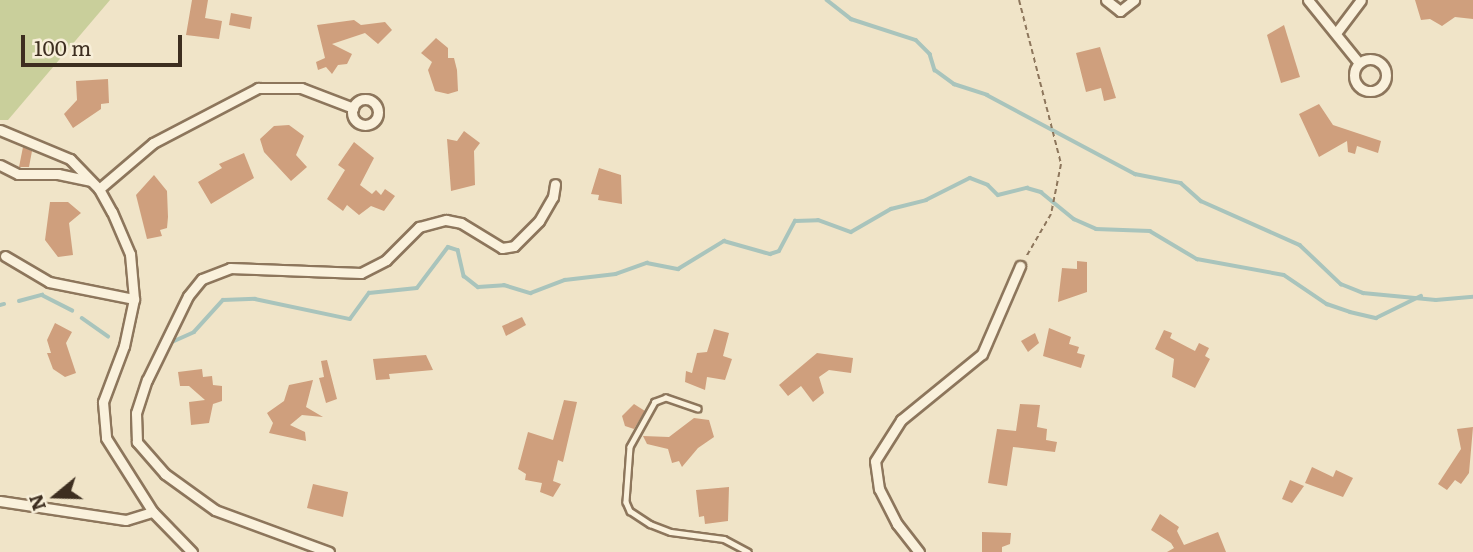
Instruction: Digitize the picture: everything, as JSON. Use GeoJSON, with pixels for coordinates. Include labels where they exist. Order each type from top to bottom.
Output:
{"type":"FeatureCollection","features":[{"type":"Feature","properties":{"kind":"street"},"geometry":{"type":"LineString","coordinates":[[1106,0],[1120,10],[1134,0]]}},
{"type":"Feature","properties":{"kind":"street"},"geometry":{"type":"LineString","coordinates":[[1308,0],[1359,63]]}},
{"type":"Feature","properties":{"kind":"street"},"geometry":{"type":"LineString","coordinates":[[1335,33],[1361,0]]}},
{"type":"Feature","properties":{"kind":"street"},"geometry":{"type":"LineString","coordinates":[[99,189],[153,143],[258,88],[301,88],[353,108]]}},
{"type":"Feature","properties":{"kind":"street"},"geometry":{"type":"LineString","coordinates":[[0,130],[59,152],[83,169],[99,189],[130,254],[134,299],[124,346],[103,402],[103,421],[110,449],[153,512],[192,552]]}},
{"type":"Feature","properties":{"kind":"street"},"geometry":{"type":"LineString","coordinates":[[0,165],[18,174],[58,174],[90,181]]}},
{"type":"Feature","properties":{"kind":"street"},"geometry":{"type":"LineString","coordinates":[[329,552],[215,510],[165,474],[137,442],[136,413],[146,380],[188,296],[202,279],[230,268],[361,272],[386,260],[419,227],[446,220],[461,223],[502,248],[514,246],[539,221],[553,197],[555,184]]}},
{"type":"Feature","properties":{"kind":"street"},"geometry":{"type":"LineString","coordinates":[[5,256],[50,282],[134,299]]}},
{"type":"Feature","properties":{"kind":"street"},"geometry":{"type":"LineString","coordinates":[[919,552],[897,524],[878,489],[875,461],[901,420],[982,354],[1020,266]]}},
{"type":"Feature","properties":{"kind":"street"},"geometry":{"type":"LineString","coordinates":[[0,501],[126,520],[153,512]]}},
{"type":"Feature","properties":{"kind":"lane"},"geometry":{"type":"LineString","coordinates":[[698,409],[666,398],[655,402],[629,447],[626,502],[630,511],[650,524],[671,532],[724,539],[748,552]]}},
{"type":"Feature","properties":{"kind":"path"},"geometry":{"type":"LineString","coordinates":[[1019,0],[1047,117],[1059,146],[1061,176],[1048,221],[1020,266]]}},
{"type":"Feature","properties":{"kind":"green space"},"geometry":{"type":"Polygon","coordinates":[[[0,0],[110,0],[8,120],[0,120],[0,0]]]}},
{"type":"Feature","properties":{"kind":"building"},"geometry":{"type":"Polygon","coordinates":[[[192,0],[208,0],[205,18],[222,21],[219,39],[186,35],[192,0]]]}},
{"type":"Feature","properties":{"kind":"building"},"geometry":{"type":"Polygon","coordinates":[[[1415,0],[1473,0],[1473,19],[1455,17],[1442,26],[1430,19],[1421,20],[1415,0]]]}},
{"type":"Feature","properties":{"kind":"building"},"geometry":{"type":"Polygon","coordinates":[[[231,13],[252,17],[250,29],[229,25],[231,13]]]}},
{"type":"Feature","properties":{"kind":"building"},"geometry":{"type":"Polygon","coordinates":[[[354,20],[361,25],[385,22],[392,30],[378,44],[365,33],[332,44],[352,54],[347,64],[338,65],[332,74],[326,67],[318,70],[316,62],[325,58],[317,25],[354,20]]]}},
{"type":"Feature","properties":{"kind":"building"},"geometry":{"type":"Polygon","coordinates":[[[1284,25],[1300,77],[1281,83],[1267,35],[1284,25]]]}},
{"type":"Feature","properties":{"kind":"building"},"geometry":{"type":"Polygon","coordinates":[[[436,38],[448,48],[448,58],[454,58],[458,91],[448,94],[435,91],[428,70],[432,62],[421,53],[436,38]]]}},
{"type":"Feature","properties":{"kind":"building"},"geometry":{"type":"Polygon","coordinates":[[[1100,47],[1116,98],[1104,101],[1101,88],[1086,92],[1076,53],[1100,47]]]}},
{"type":"Feature","properties":{"kind":"building"},"geometry":{"type":"Polygon","coordinates":[[[108,79],[109,103],[101,104],[101,109],[73,128],[64,114],[77,100],[76,81],[108,79]]]}},
{"type":"Feature","properties":{"kind":"building"},"geometry":{"type":"Polygon","coordinates":[[[1319,104],[1333,125],[1381,141],[1378,153],[1357,146],[1355,154],[1348,152],[1347,141],[1319,157],[1299,114],[1319,104]]]}},
{"type":"Feature","properties":{"kind":"building"},"geometry":{"type":"Polygon","coordinates":[[[289,125],[304,136],[296,155],[307,167],[291,181],[264,152],[260,139],[274,126],[289,125]]]}},
{"type":"Feature","properties":{"kind":"building"},"geometry":{"type":"Polygon","coordinates":[[[464,131],[480,143],[474,151],[475,185],[451,191],[447,139],[457,141],[464,131]]]}},
{"type":"Feature","properties":{"kind":"building"},"geometry":{"type":"Polygon","coordinates":[[[354,142],[374,158],[360,185],[372,194],[376,190],[381,195],[385,189],[395,196],[384,211],[371,206],[359,215],[347,205],[343,211],[327,199],[345,170],[338,165],[354,142]]]}},
{"type":"Feature","properties":{"kind":"building"},"geometry":{"type":"Polygon","coordinates":[[[23,147],[32,151],[29,167],[19,167],[23,147]]]}},
{"type":"Feature","properties":{"kind":"building"},"geometry":{"type":"Polygon","coordinates":[[[244,153],[254,178],[211,204],[198,182],[222,168],[219,164],[244,153]]]}},
{"type":"Feature","properties":{"kind":"building"},"geometry":{"type":"Polygon","coordinates":[[[599,168],[621,175],[622,204],[598,200],[599,195],[591,194],[599,168]]]}},
{"type":"Feature","properties":{"kind":"building"},"geometry":{"type":"Polygon","coordinates":[[[154,175],[167,191],[167,228],[160,230],[162,236],[147,239],[136,195],[154,175]]]}},
{"type":"Feature","properties":{"kind":"building"},"geometry":{"type":"Polygon","coordinates":[[[50,202],[68,202],[81,213],[69,223],[73,255],[58,257],[45,240],[50,202]]]}},
{"type":"Feature","properties":{"kind":"building"},"geometry":{"type":"Polygon","coordinates":[[[1077,261],[1087,262],[1087,292],[1058,302],[1062,268],[1077,269],[1077,261]]]}},
{"type":"Feature","properties":{"kind":"building"},"geometry":{"type":"Polygon","coordinates":[[[522,317],[526,325],[506,336],[502,326],[522,317]]]}},
{"type":"Feature","properties":{"kind":"building"},"geometry":{"type":"Polygon","coordinates":[[[55,323],[72,332],[66,343],[76,373],[65,377],[53,369],[47,353],[51,353],[47,340],[55,323]]]}},
{"type":"Feature","properties":{"kind":"building"},"geometry":{"type":"Polygon","coordinates":[[[1049,328],[1071,337],[1069,344],[1079,347],[1077,353],[1085,355],[1081,368],[1043,356],[1049,328]]]}},
{"type":"Feature","properties":{"kind":"building"},"geometry":{"type":"Polygon","coordinates":[[[714,329],[729,333],[723,356],[732,359],[725,380],[707,377],[705,390],[685,382],[686,371],[692,373],[697,353],[707,352],[714,329]]]}},
{"type":"Feature","properties":{"kind":"building"},"geometry":{"type":"Polygon","coordinates":[[[1164,330],[1172,333],[1170,338],[1195,351],[1199,343],[1209,348],[1205,356],[1210,359],[1195,388],[1172,377],[1174,359],[1155,349],[1164,330]]]}},
{"type":"Feature","properties":{"kind":"building"},"geometry":{"type":"Polygon","coordinates":[[[1035,333],[1039,343],[1028,352],[1021,341],[1035,333]]]}},
{"type":"Feature","properties":{"kind":"building"},"geometry":{"type":"Polygon","coordinates":[[[817,353],[853,358],[851,373],[829,370],[819,377],[824,393],[813,402],[801,386],[788,396],[779,385],[817,353]]]}},
{"type":"Feature","properties":{"kind":"building"},"geometry":{"type":"Polygon","coordinates":[[[426,355],[433,370],[389,374],[390,379],[376,380],[373,359],[426,355]]]}},
{"type":"Feature","properties":{"kind":"building"},"geometry":{"type":"Polygon","coordinates":[[[327,360],[337,399],[326,403],[319,378],[324,377],[321,361],[327,360]]]}},
{"type":"Feature","properties":{"kind":"building"},"geometry":{"type":"Polygon","coordinates":[[[202,369],[203,377],[212,376],[213,385],[222,386],[222,401],[213,404],[209,423],[191,425],[189,402],[205,400],[189,386],[180,386],[178,372],[202,369]]]}},
{"type":"Feature","properties":{"kind":"building"},"geometry":{"type":"Polygon","coordinates":[[[313,380],[306,407],[323,417],[302,415],[290,425],[305,432],[306,441],[269,433],[273,423],[267,413],[284,401],[289,385],[313,380]]]}},
{"type":"Feature","properties":{"kind":"building"},"geometry":{"type":"Polygon","coordinates":[[[564,400],[577,402],[563,462],[558,460],[553,481],[561,484],[553,497],[540,492],[542,483],[525,480],[526,474],[518,469],[528,432],[553,440],[564,400]]]}},
{"type":"Feature","properties":{"kind":"building"},"geometry":{"type":"Polygon","coordinates":[[[634,404],[645,411],[634,429],[625,426],[622,416],[634,404]]]}},
{"type":"Feature","properties":{"kind":"building"},"geometry":{"type":"Polygon","coordinates":[[[1020,404],[1040,405],[1037,427],[1047,429],[1046,440],[1057,442],[1055,452],[1013,447],[1007,486],[988,483],[997,429],[1016,431],[1020,404]]]}},
{"type":"Feature","properties":{"kind":"building"},"geometry":{"type":"Polygon","coordinates":[[[694,418],[709,420],[714,437],[698,448],[682,467],[679,461],[672,463],[668,449],[647,444],[643,436],[669,437],[694,418]]]}},
{"type":"Feature","properties":{"kind":"building"},"geometry":{"type":"Polygon","coordinates":[[[1473,427],[1469,473],[1461,484],[1455,480],[1447,490],[1438,484],[1461,449],[1457,429],[1473,427]]]}},
{"type":"Feature","properties":{"kind":"building"},"geometry":{"type":"Polygon","coordinates":[[[1312,467],[1333,477],[1336,470],[1353,478],[1343,497],[1305,483],[1312,467]]]}},
{"type":"Feature","properties":{"kind":"building"},"geometry":{"type":"Polygon","coordinates":[[[1290,480],[1304,486],[1292,503],[1282,499],[1290,480]]]}},
{"type":"Feature","properties":{"kind":"building"},"geometry":{"type":"Polygon","coordinates":[[[313,484],[348,492],[343,517],[307,508],[313,484]]]}},
{"type":"Feature","properties":{"kind":"building"},"geometry":{"type":"Polygon","coordinates":[[[729,487],[728,521],[705,524],[704,516],[699,517],[696,490],[729,487]]]}},
{"type":"Feature","properties":{"kind":"building"},"geometry":{"type":"Polygon","coordinates":[[[1160,514],[1179,527],[1177,531],[1184,545],[1218,532],[1226,552],[1167,552],[1174,548],[1171,543],[1151,530],[1160,514]]]}},
{"type":"Feature","properties":{"kind":"building"},"geometry":{"type":"Polygon","coordinates":[[[982,532],[1011,533],[1010,544],[1002,547],[1002,552],[982,552],[982,532]]]}},
{"type":"Feature","properties":{"kind":"waterway"},"geometry":{"type":"LineString","coordinates":[[827,0],[851,19],[916,40],[930,54],[935,70],[954,84],[987,95],[1135,174],[1181,183],[1201,201],[1300,245],[1341,284],[1363,293],[1436,300],[1473,297]]}},
{"type":"Feature","properties":{"kind":"waterway"},"geometry":{"type":"LineString","coordinates":[[172,342],[194,332],[223,300],[255,299],[350,319],[369,293],[417,288],[448,247],[458,250],[464,276],[478,287],[504,285],[531,293],[565,280],[616,274],[647,263],[678,269],[724,241],[770,254],[779,251],[795,221],[818,220],[851,232],[891,209],[926,200],[970,178],[988,185],[998,195],[1027,188],[1041,192],[1074,219],[1096,229],[1150,231],[1197,259],[1284,275],[1327,304],[1350,312],[1376,318],[1421,296]]}},
{"type":"Feature","properties":{"kind":"waterway"},"geometry":{"type":"LineString","coordinates":[[19,301],[42,295],[72,310]]}},
{"type":"Feature","properties":{"kind":"waterway"},"geometry":{"type":"LineString","coordinates":[[0,305],[4,304]]}},
{"type":"Feature","properties":{"kind":"waterway"},"geometry":{"type":"LineString","coordinates":[[82,318],[108,336]]}}]}
